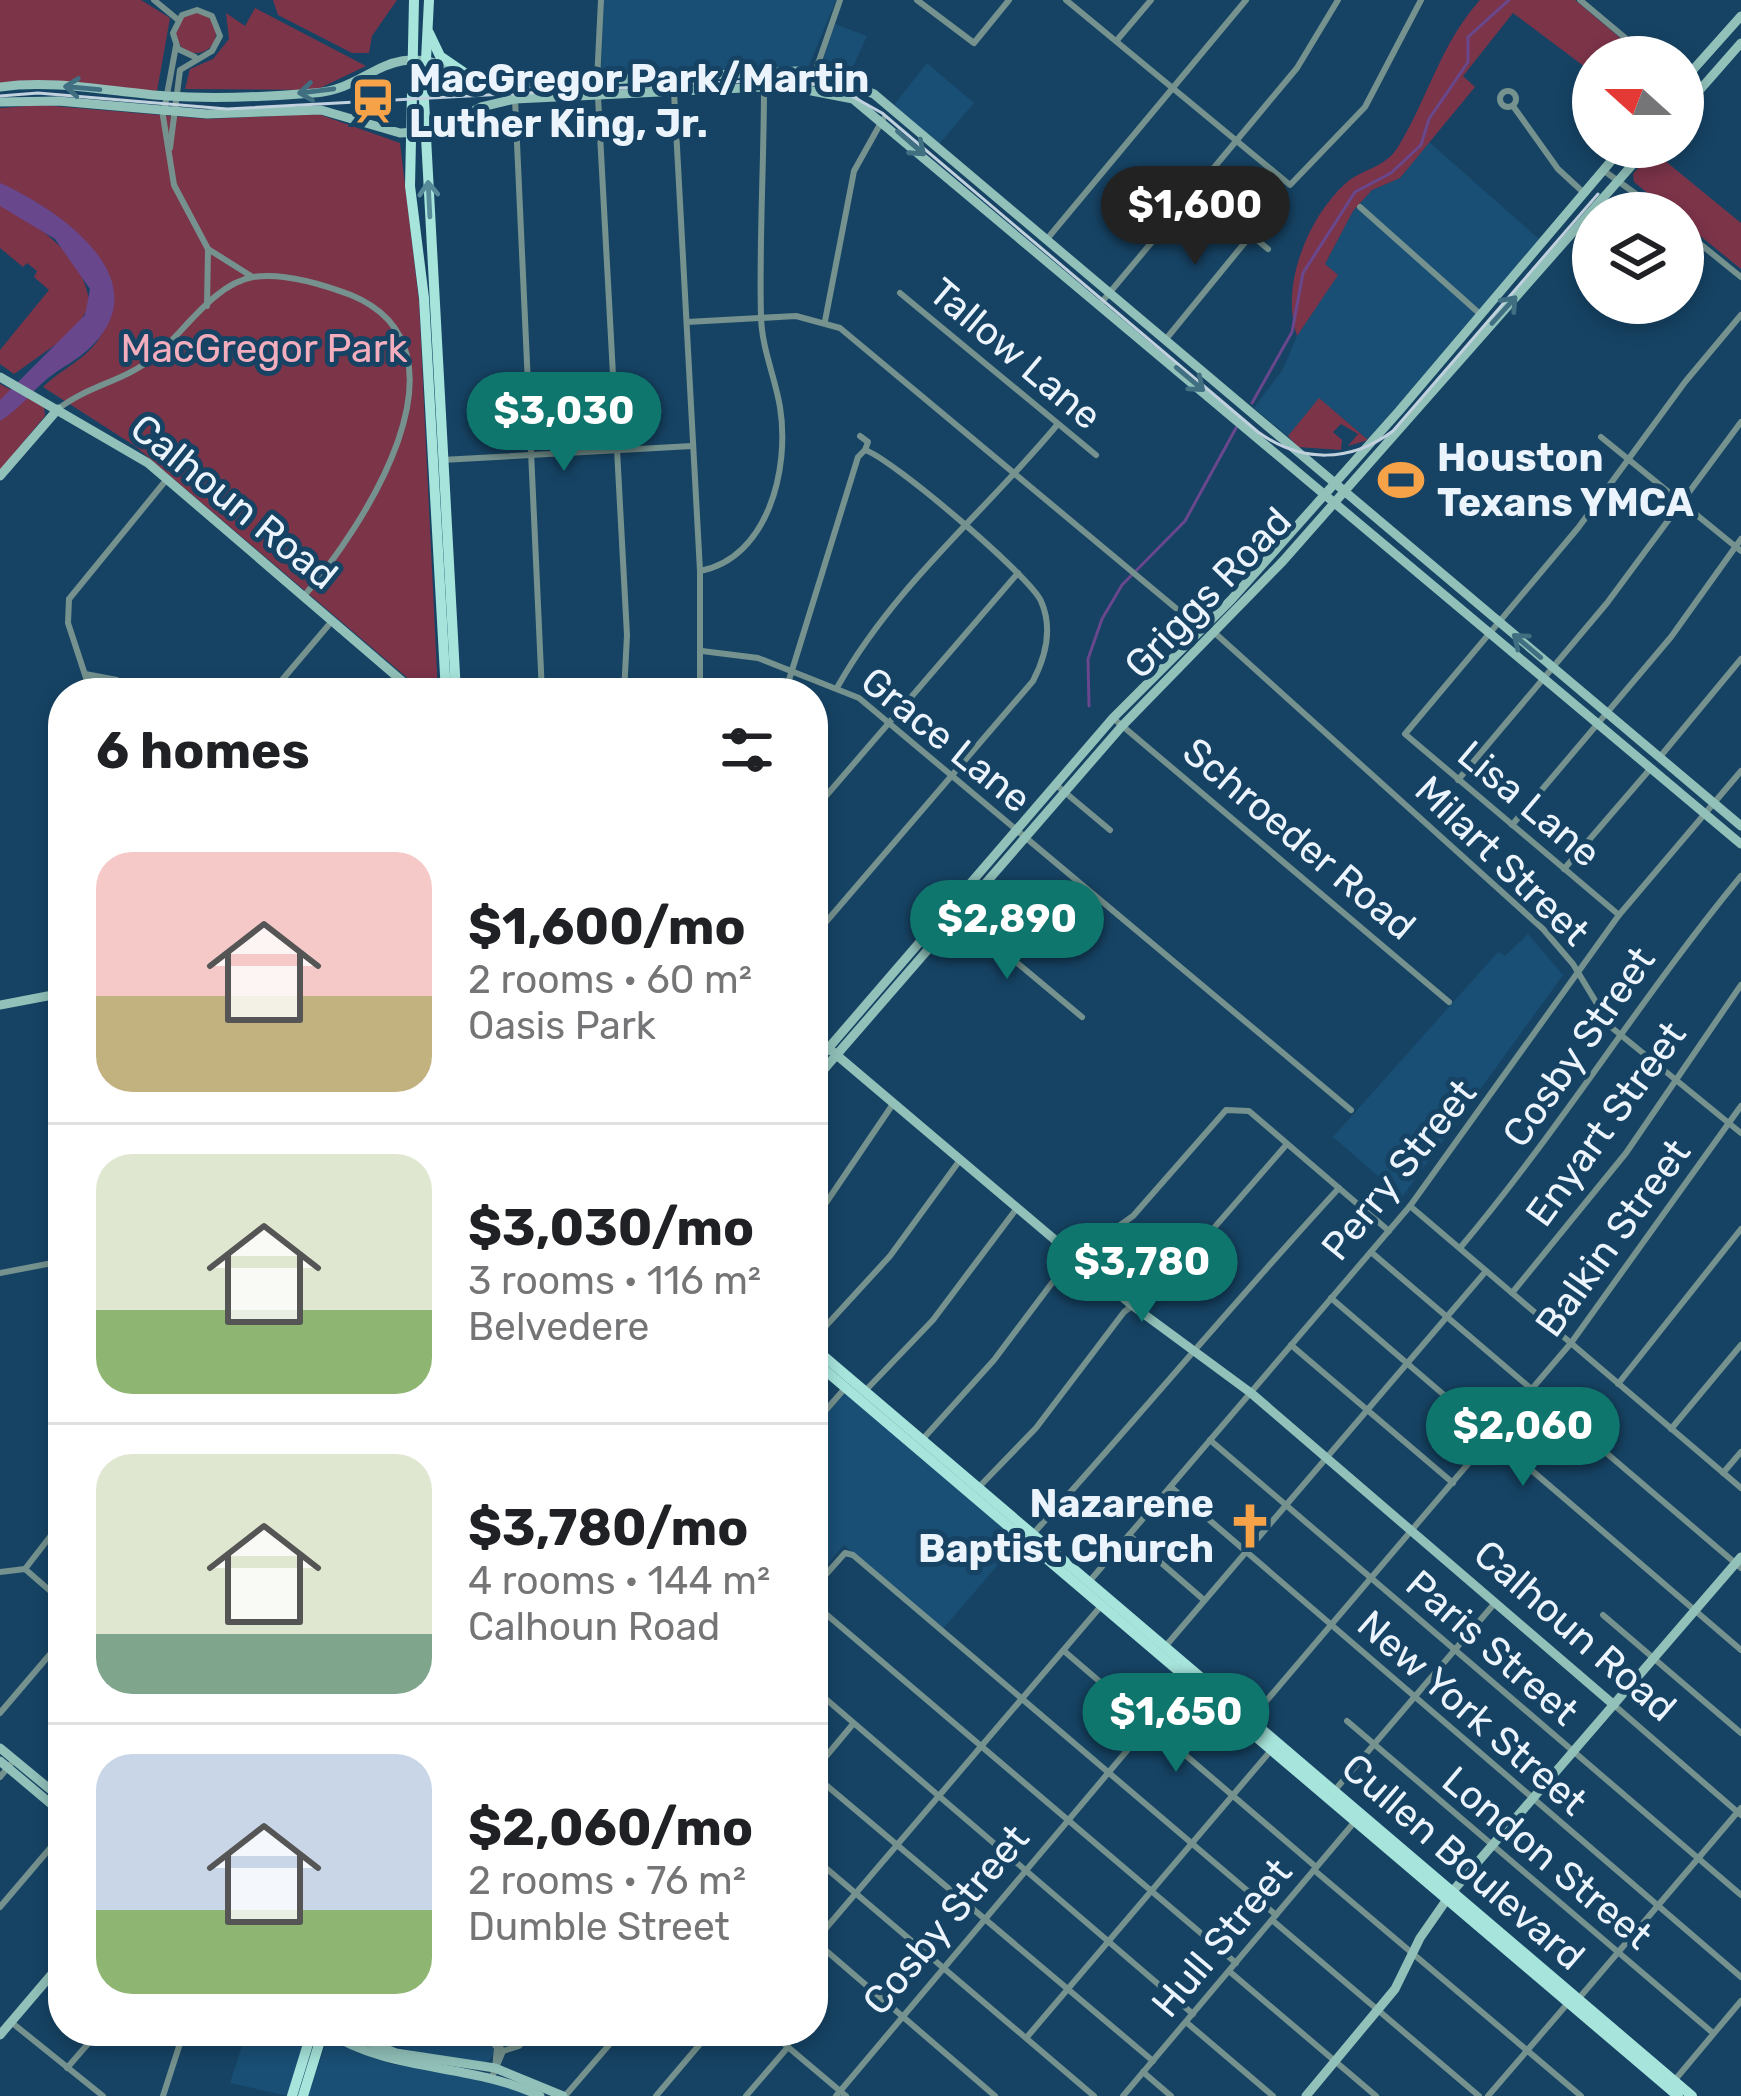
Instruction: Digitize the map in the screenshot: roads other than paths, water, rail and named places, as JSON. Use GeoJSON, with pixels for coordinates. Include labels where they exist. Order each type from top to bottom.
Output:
{"type":"FeatureCollection","features":[{"type":"Feature","properties":{"kind":"main road"},"geometry":{"type":"LineString","coordinates":[[414,0],[408,58],[410,133],[455,678]]}},
{"type":"Feature","properties":{"kind":"main road"},"geometry":{"type":"LineString","coordinates":[[429,0],[423,60],[445,678]]}},
{"type":"Feature","properties":{"kind":"main road"},"geometry":{"type":"LineString","coordinates":[[1704,57],[1741,16]]}},
{"type":"Feature","properties":{"kind":"main road"},"geometry":{"type":"LineString","coordinates":[[426,22],[435,50],[475,80]]}},
{"type":"Feature","properties":{"kind":"main road"},"geometry":{"type":"LineString","coordinates":[[1704,85],[1741,43]]}},
{"type":"Feature","properties":{"kind":"main road"},"geometry":{"type":"LineString","coordinates":[[0,87],[42,84],[170,96],[328,91],[377,65],[408,58],[504,86],[814,72],[848,81],[883,100],[1741,826]]}},
{"type":"Feature","properties":{"kind":"main road"},"geometry":{"type":"LineString","coordinates":[[0,102],[58,100],[176,113],[321,110],[383,130],[410,133],[451,125],[481,106],[515,99],[810,88],[853,100],[883,119],[1741,844]]}},
{"type":"Feature","properties":{"kind":"main road","name":"Griggs Road"},"geometry":{"type":"LineString","coordinates":[[828,1058],[1117,722],[1202,630],[1335,502],[1629,168]]}},
{"type":"Feature","properties":{"kind":"main road","name":"Griggs Road"},"geometry":{"type":"LineString","coordinates":[[1584,192],[1603,170]]}},
{"type":"Feature","properties":{"kind":"main road","name":"Griggs Road"},"geometry":{"type":"LineString","coordinates":[[1117,722],[1216,634],[1333,483],[1572,206]]}},
{"type":"Feature","properties":{"kind":"main road","name":"Calhoun Road"},"geometry":{"type":"LineString","coordinates":[[0,377],[122,444],[398,678]]}},
{"type":"Feature","properties":{"kind":"main road"},"geometry":{"type":"LineString","coordinates":[[0,476],[53,406]]}},
{"type":"Feature","properties":{"kind":"main road"},"geometry":{"type":"LineString","coordinates":[[1394,551],[1403,540]]}},
{"type":"Feature","properties":{"kind":"main road"},"geometry":{"type":"LineString","coordinates":[[1438,588],[1446,578]]}},
{"type":"Feature","properties":{"kind":"main road"},"geometry":{"type":"LineString","coordinates":[[0,1005],[48,996]]}},
{"type":"Feature","properties":{"kind":"main road","name":"Calhoun Road"},"geometry":{"type":"LineString","coordinates":[[828,1048],[1133,1306],[1251,1393],[1614,1705]]}},
{"type":"Feature","properties":{"kind":"main road","name":"Griggs Road"},"geometry":{"type":"LineString","coordinates":[[828,1055],[832,1052]]}},
{"type":"Feature","properties":{"kind":"main road","name":"Cullen Boulevard"},"geometry":{"type":"LineString","coordinates":[[828,1360],[849,1384]]}},
{"type":"Feature","properties":{"kind":"main road","name":"Cullen Boulevard"},"geometry":{"type":"LineString","coordinates":[[828,1370],[1674,2091],[1692,2096]]}},
{"type":"Feature","properties":{"kind":"main road"},"geometry":{"type":"LineString","coordinates":[[1306,2096],[1377,2011],[1449,1896],[1739,1562]]}},
{"type":"Feature","properties":{"kind":"main road"},"geometry":{"type":"LineString","coordinates":[[0,1748],[6,1766],[48,1801]]}},
{"type":"Feature","properties":{"kind":"main road"},"geometry":{"type":"LineString","coordinates":[[6,1766],[48,1791]]}},
{"type":"Feature","properties":{"kind":"main road"},"geometry":{"type":"LineString","coordinates":[[0,2036],[48,1979]]}},
{"type":"Feature","properties":{"kind":"main road"},"geometry":{"type":"LineString","coordinates":[[299,2092],[309,2046]]}},
{"type":"Feature","properties":{"kind":"main road"},"geometry":{"type":"LineString","coordinates":[[299,2092],[318,2046]]}},
{"type":"Feature","properties":{"kind":"main road"},"geometry":{"type":"LineString","coordinates":[[353,2046],[415,2062],[493,2073],[564,2096]]}},
{"type":"Feature","properties":{"kind":"main road"},"geometry":{"type":"LineString","coordinates":[[377,2046],[415,2062]]}},
{"type":"Feature","properties":{"kind":"main road"},"geometry":{"type":"LineString","coordinates":[[493,2073],[540,2096]]}},
{"type":"Feature","properties":{"kind":"street"},"geometry":{"type":"LineString","coordinates":[[597,81],[601,0]]}},
{"type":"Feature","properties":{"kind":"street"},"geometry":{"type":"LineString","coordinates":[[810,88],[840,0]]}},
{"type":"Feature","properties":{"kind":"street"},"geometry":{"type":"LineString","coordinates":[[916,0],[974,43],[1009,0]]}},
{"type":"Feature","properties":{"kind":"street"},"geometry":{"type":"LineString","coordinates":[[1066,0],[1290,185],[1365,106],[1421,0]]}},
{"type":"Feature","properties":{"kind":"street"},"geometry":{"type":"LineString","coordinates":[[1118,39],[1151,0]]}},
{"type":"Feature","properties":{"kind":"street"},"geometry":{"type":"LineString","coordinates":[[1047,239],[1246,0]]}},
{"type":"Feature","properties":{"kind":"street"},"geometry":{"type":"LineString","coordinates":[[1101,303],[1297,68],[1338,0]]}},
{"type":"Feature","properties":{"kind":"street"},"geometry":{"type":"LineString","coordinates":[[1580,0],[1623,36]]}},
{"type":"Feature","properties":{"kind":"street"},"geometry":{"type":"LineString","coordinates":[[153,1],[178,20]]}},
{"type":"Feature","properties":{"kind":"street"},"geometry":{"type":"LineString","coordinates":[[178,20],[197,10],[218,26],[216,46],[182,66],[163,112],[180,202],[208,249],[253,278],[314,283],[370,305],[395,329],[412,373],[407,412],[362,520],[343,552],[304,596]]}},
{"type":"Feature","properties":{"kind":"street"},"geometry":{"type":"LineString","coordinates":[[169,151],[176,113],[170,96],[178,20]]}},
{"type":"Feature","properties":{"kind":"street"},"geometry":{"type":"LineString","coordinates":[[176,46],[194,57]]}},
{"type":"Feature","properties":{"kind":"street"},"geometry":{"type":"LineString","coordinates":[[700,571],[726,564],[747,550],[776,477],[781,409],[761,319],[764,88]]}},
{"type":"Feature","properties":{"kind":"street"},"geometry":{"type":"LineString","coordinates":[[674,92],[700,571],[701,678]]}},
{"type":"Feature","properties":{"kind":"street"},"geometry":{"type":"LineString","coordinates":[[598,97],[627,635],[625,678]]}},
{"type":"Feature","properties":{"kind":"street"},"geometry":{"type":"LineString","coordinates":[[515,99],[541,678]]}},
{"type":"Feature","properties":{"kind":"street"},"geometry":{"type":"LineString","coordinates":[[1513,106],[1558,169],[1582,192]]}},
{"type":"Feature","properties":{"kind":"street"},"geometry":{"type":"LineString","coordinates":[[826,321],[854,170],[883,119]]}},
{"type":"Feature","properties":{"kind":"street"},"geometry":{"type":"LineString","coordinates":[[1603,170],[1637,192]]}},
{"type":"Feature","properties":{"kind":"street"},"geometry":{"type":"LineString","coordinates":[[1360,207],[1480,314]]}},
{"type":"Feature","properties":{"kind":"street"},"geometry":{"type":"LineString","coordinates":[[1232,219],[1268,249]]}},
{"type":"Feature","properties":{"kind":"street"},"geometry":{"type":"LineString","coordinates":[[1166,340],[1251,235]]}},
{"type":"Feature","properties":{"kind":"street"},"geometry":{"type":"LineString","coordinates":[[1704,247],[1741,277]]}},
{"type":"Feature","properties":{"kind":"street"},"geometry":{"type":"LineString","coordinates":[[207,306],[208,249]]}},
{"type":"Feature","properties":{"kind":"street"},"geometry":{"type":"LineString","coordinates":[[53,406],[152,358],[207,306],[253,278]]}},
{"type":"Feature","properties":{"kind":"street","name":"Tallow Lane"},"geometry":{"type":"LineString","coordinates":[[900,293],[1096,455]]}},
{"type":"Feature","properties":{"kind":"street"},"geometry":{"type":"LineString","coordinates":[[1491,633],[1741,315]]}},
{"type":"Feature","properties":{"kind":"street"},"geometry":{"type":"LineString","coordinates":[[687,322],[826,321],[852,336],[1202,630]]}},
{"type":"Feature","properties":{"kind":"street"},"geometry":{"type":"LineString","coordinates":[[1458,780],[1553,668],[1741,422]]}},
{"type":"Feature","properties":{"kind":"street"},"geometry":{"type":"LineString","coordinates":[[838,686],[875,629],[1057,425]]}},
{"type":"Feature","properties":{"kind":"street"},"geometry":{"type":"LineString","coordinates":[[828,920],[1039,670],[1047,623],[1036,591],[1018,572],[865,450],[856,442],[860,436]]}},
{"type":"Feature","properties":{"kind":"street"},"geometry":{"type":"LineString","coordinates":[[1512,825],[1671,637],[1739,545],[1601,437]]}},
{"type":"Feature","properties":{"kind":"street"},"geometry":{"type":"LineString","coordinates":[[438,460],[693,446]]}},
{"type":"Feature","properties":{"kind":"street"},"geometry":{"type":"LineString","coordinates":[[789,678],[858,457],[865,450]]}},
{"type":"Feature","properties":{"kind":"street"},"geometry":{"type":"LineString","coordinates":[[86,678],[68,623],[69,598],[166,479]]}},
{"type":"Feature","properties":{"kind":"street"},"geometry":{"type":"LineString","coordinates":[[828,795],[1018,572]]}},
{"type":"Feature","properties":{"kind":"street"},"geometry":{"type":"LineString","coordinates":[[284,678],[332,621]]}},
{"type":"Feature","properties":{"kind":"street","name":"Lisa Lane"},"geometry":{"type":"LineString","coordinates":[[1491,633],[1405,734],[1619,915]]}},
{"type":"Feature","properties":{"kind":"street","name":"Milart Street"},"geometry":{"type":"LineString","coordinates":[[1216,634],[1521,907],[1578,974],[1620,1035],[1741,1133]]}},
{"type":"Feature","properties":{"kind":"street","name":"Grace Lane"},"geometry":{"type":"LineString","coordinates":[[702,651],[743,655],[816,678]]}},
{"type":"Feature","properties":{"kind":"street"},"geometry":{"type":"LineString","coordinates":[[1564,869],[1741,659]]}},
{"type":"Feature","properties":{"kind":"street"},"geometry":{"type":"LineString","coordinates":[[85,674],[106,678]]}},
{"type":"Feature","properties":{"kind":"street","name":"Grace Lane"},"geometry":{"type":"LineString","coordinates":[[828,682],[891,722],[1351,1110]]}},
{"type":"Feature","properties":{"kind":"street","name":"Schroeder Road"},"geometry":{"type":"LineString","coordinates":[[1117,722],[1449,1002]]}},
{"type":"Feature","properties":{"kind":"street","name":"Perry Street"},"geometry":{"type":"LineString","coordinates":[[1085,1586],[1410,1207],[1619,915],[1741,771]]}},
{"type":"Feature","properties":{"kind":"street"},"geometry":{"type":"LineString","coordinates":[[1059,788],[1110,830]]}},
{"type":"Feature","properties":{"kind":"street","name":"Cosby Street"},"geometry":{"type":"LineString","coordinates":[[1460,1248],[1536,1157],[1620,1035],[1741,875]]}},
{"type":"Feature","properties":{"kind":"street"},"geometry":{"type":"LineString","coordinates":[[954,911],[1082,1017]]}},
{"type":"Feature","properties":{"kind":"street","name":"Enyart Street"},"geometry":{"type":"LineString","coordinates":[[1512,1293],[1626,1153],[1741,985]]}},
{"type":"Feature","properties":{"kind":"street"},"geometry":{"type":"LineString","coordinates":[[828,1200],[893,1104]]}},
{"type":"Feature","properties":{"kind":"street"},"geometry":{"type":"LineString","coordinates":[[919,1443],[994,1360],[1075,1256],[1133,1216],[1209,1124],[1236,1106],[1389,1231]]}},
{"type":"Feature","properties":{"kind":"street","name":"Balkin Street"},"geometry":{"type":"LineString","coordinates":[[1247,1724],[1571,1343],[1741,1106]]}},
{"type":"Feature","properties":{"kind":"street"},"geometry":{"type":"LineString","coordinates":[[975,1491],[1036,1428],[1133,1306],[1173,1275],[1287,1144]]}},
{"type":"Feature","properties":{"kind":"street"},"geometry":{"type":"LineString","coordinates":[[828,1326],[875,1274],[960,1160]]}},
{"type":"Feature","properties":{"kind":"street"},"geometry":{"type":"LineString","coordinates":[[1030,1539],[1191,1350],[1226,1318],[1339,1188]]}},
{"type":"Feature","properties":{"kind":"street"},"geometry":{"type":"LineString","coordinates":[[1410,1207],[1741,1488]]}},
{"type":"Feature","properties":{"kind":"street"},"geometry":{"type":"LineString","coordinates":[[862,1395],[933,1320],[1017,1208]]}},
{"type":"Feature","properties":{"kind":"street"},"geometry":{"type":"LineString","coordinates":[[1618,1384],[1741,1229]]}},
{"type":"Feature","properties":{"kind":"street"},"geometry":{"type":"LineString","coordinates":[[1371,1252],[1739,1562]]}},
{"type":"Feature","properties":{"kind":"street"},"geometry":{"type":"LineString","coordinates":[[0,1273],[48,1264]]}},
{"type":"Feature","properties":{"kind":"street"},"geometry":{"type":"LineString","coordinates":[[1162,1652],[1486,1270]]}},
{"type":"Feature","properties":{"kind":"street"},"geometry":{"type":"LineString","coordinates":[[1331,1298],[1741,1650]]}},
{"type":"Feature","properties":{"kind":"street"},"geometry":{"type":"LineString","coordinates":[[1292,1345],[1453,1483]]}},
{"type":"Feature","properties":{"kind":"street"},"geometry":{"type":"LineString","coordinates":[[1670,1429],[1741,1345]]}},
{"type":"Feature","properties":{"kind":"street"},"geometry":{"type":"LineString","coordinates":[[828,1408],[849,1384]]}},
{"type":"Feature","properties":{"kind":"street","name":"Paris Street"},"geometry":{"type":"LineString","coordinates":[[1210,1440],[1741,1895]]}},
{"type":"Feature","properties":{"kind":"street"},"geometry":{"type":"LineString","coordinates":[[1723,1473],[1741,1452]]}},
{"type":"Feature","properties":{"kind":"street","name":"New York Street"},"geometry":{"type":"LineString","coordinates":[[1171,1487],[1741,1977]]}},
{"type":"Feature","properties":{"kind":"street"},"geometry":{"type":"LineString","coordinates":[[1130,1535],[1205,1601]]}},
{"type":"Feature","properties":{"kind":"street"},"geometry":{"type":"LineString","coordinates":[[0,1572],[26,1569],[48,1540]]}},
{"type":"Feature","properties":{"kind":"street"},"geometry":{"type":"LineString","coordinates":[[828,1574],[849,1552],[1193,1844],[1377,2011],[1479,2096]]}},
{"type":"Feature","properties":{"kind":"street"},"geometry":{"type":"LineString","coordinates":[[26,1569],[48,1589]]}},
{"type":"Feature","properties":{"kind":"street"},"geometry":{"type":"LineString","coordinates":[[828,1924],[1104,1602]]}},
{"type":"Feature","properties":{"kind":"street"},"geometry":{"type":"LineString","coordinates":[[1331,1794],[1496,1602]]}},
{"type":"Feature","properties":{"kind":"street"},"geometry":{"type":"LineString","coordinates":[[1603,1615],[1741,1733]]}},
{"type":"Feature","properties":{"kind":"street"},"geometry":{"type":"LineString","coordinates":[[828,1616],[1236,1963]]}},
{"type":"Feature","properties":{"kind":"street"},"geometry":{"type":"LineString","coordinates":[[1064,1651],[1581,2096]]}},
{"type":"Feature","properties":{"kind":"street"},"geometry":{"type":"LineString","coordinates":[[0,1713],[48,1657]]}},
{"type":"Feature","properties":{"kind":"street","name":"Cosby Street"},"geometry":{"type":"LineString","coordinates":[[841,2094],[900,2014],[1190,1676]]}},
{"type":"Feature","properties":{"kind":"street"},"geometry":{"type":"LineString","coordinates":[[828,1701],[1193,2014]]}},
{"type":"Feature","properties":{"kind":"street","name":"Calhoun Road"},"geometry":{"type":"LineString","coordinates":[[1614,1705],[1740,1812]]}},
{"type":"Feature","properties":{"kind":"street","name":"London Street"},"geometry":{"type":"LineString","coordinates":[[1347,1721],[1713,2033]]}},
{"type":"Feature","properties":{"kind":"street"},"geometry":{"type":"LineString","coordinates":[[828,1755],[854,1723]]}},
{"type":"Feature","properties":{"kind":"street"},"geometry":{"type":"LineString","coordinates":[[1027,2038],[1274,1747]]}},
{"type":"Feature","properties":{"kind":"street"},"geometry":{"type":"LineString","coordinates":[[828,1786],[1153,2061]]}},
{"type":"Feature","properties":{"kind":"street"},"geometry":{"type":"LineString","coordinates":[[1489,2096],[1740,1812]]}},
{"type":"Feature","properties":{"kind":"street","name":"Hull Street"},"geometry":{"type":"LineString","coordinates":[[1123,2096],[1358,1818]]}},
{"type":"Feature","properties":{"kind":"street"},"geometry":{"type":"LineString","coordinates":[[0,1907],[48,1851]]}},
{"type":"Feature","properties":{"kind":"street"},"geometry":{"type":"LineString","coordinates":[[828,1870],[1094,2096]]}},
{"type":"Feature","properties":{"kind":"street"},"geometry":{"type":"LineString","coordinates":[[828,1952],[995,2096]]}},
{"type":"Feature","properties":{"kind":"street"},"geometry":{"type":"LineString","coordinates":[[1229,1971],[1376,2096]]}},
{"type":"Feature","properties":{"kind":"street"},"geometry":{"type":"LineString","coordinates":[[1674,2091],[1741,2001]]}},
{"type":"Feature","properties":{"kind":"street"},"geometry":{"type":"LineString","coordinates":[[11,2022],[103,2096]]}},
{"type":"Feature","properties":{"kind":"street"},"geometry":{"type":"LineString","coordinates":[[1186,2022],[1273,2096]]}},
{"type":"Feature","properties":{"kind":"street"},"geometry":{"type":"LineString","coordinates":[[67,2068],[86,2046]]}},
{"type":"Feature","properties":{"kind":"street"},"geometry":{"type":"LineString","coordinates":[[164,2096],[179,2046]]}},
{"type":"Feature","properties":{"kind":"street"},"geometry":{"type":"LineString","coordinates":[[493,2073],[496,2046]]}},
{"type":"Feature","properties":{"kind":"street"},"geometry":{"type":"LineString","coordinates":[[499,2046],[503,2050]]}},
{"type":"Feature","properties":{"kind":"street"},"geometry":{"type":"LineString","coordinates":[[503,2050],[519,2046]]}},
{"type":"Feature","properties":{"kind":"street"},"geometry":{"type":"LineString","coordinates":[[564,2096],[608,2046]]}},
{"type":"Feature","properties":{"kind":"street"},"geometry":{"type":"LineString","coordinates":[[656,2096],[698,2046]]}},
{"type":"Feature","properties":{"kind":"street"},"geometry":{"type":"LineString","coordinates":[[746,2096],[788,2047],[841,2094]]}},
{"type":"Feature","properties":{"kind":"street"},"geometry":{"type":"LineString","coordinates":[[493,2073],[503,2050]]}},
{"type":"Feature","properties":{"kind":"street"},"geometry":{"type":"LineString","coordinates":[[1143,2072],[1171,2096]]}},
{"type":"Feature","properties":{"kind":"waterway"},"geometry":{"type":"LineString","coordinates":[[1252,403],[1292,332],[1303,273],[1355,192],[1391,173],[1421,145],[1429,119],[1468,62],[1468,37],[1509,0]]}},
{"type":"Feature","properties":{"kind":"waterway"},"geometry":{"type":"LineString","coordinates":[[1089,706],[1088,659],[1102,619],[1122,585],[1185,521],[1236,428]]}},
{"type":"Feature","properties":{"kind":"tram line"},"geometry":{"type":"LineString","coordinates":[[0,96],[38,93],[227,109],[785,79],[839,89],[882,113],[1258,432],[1308,454],[1343,454],[1393,431],[1572,224]]}},
{"type":"Feature","properties":{"kind":"place","name":"MacGregor Park/Martin Luther King, Jr."},"geometry":{"type":"Point","coordinates":[373,101]}},
{"type":"Feature","properties":{"kind":"place","name":"Houston Texans YMCA"},"geometry":{"type":"Point","coordinates":[1401,480]}},
{"type":"Feature","properties":{"kind":"place","name":"Nazarene Baptist Church"},"geometry":{"type":"Point","coordinates":[1250,1526]}},
{"type":"Feature","properties":{"kind":"park label","name":"MacGregor Park"},"geometry":{"type":"Point","coordinates":[264,349]}}]}
